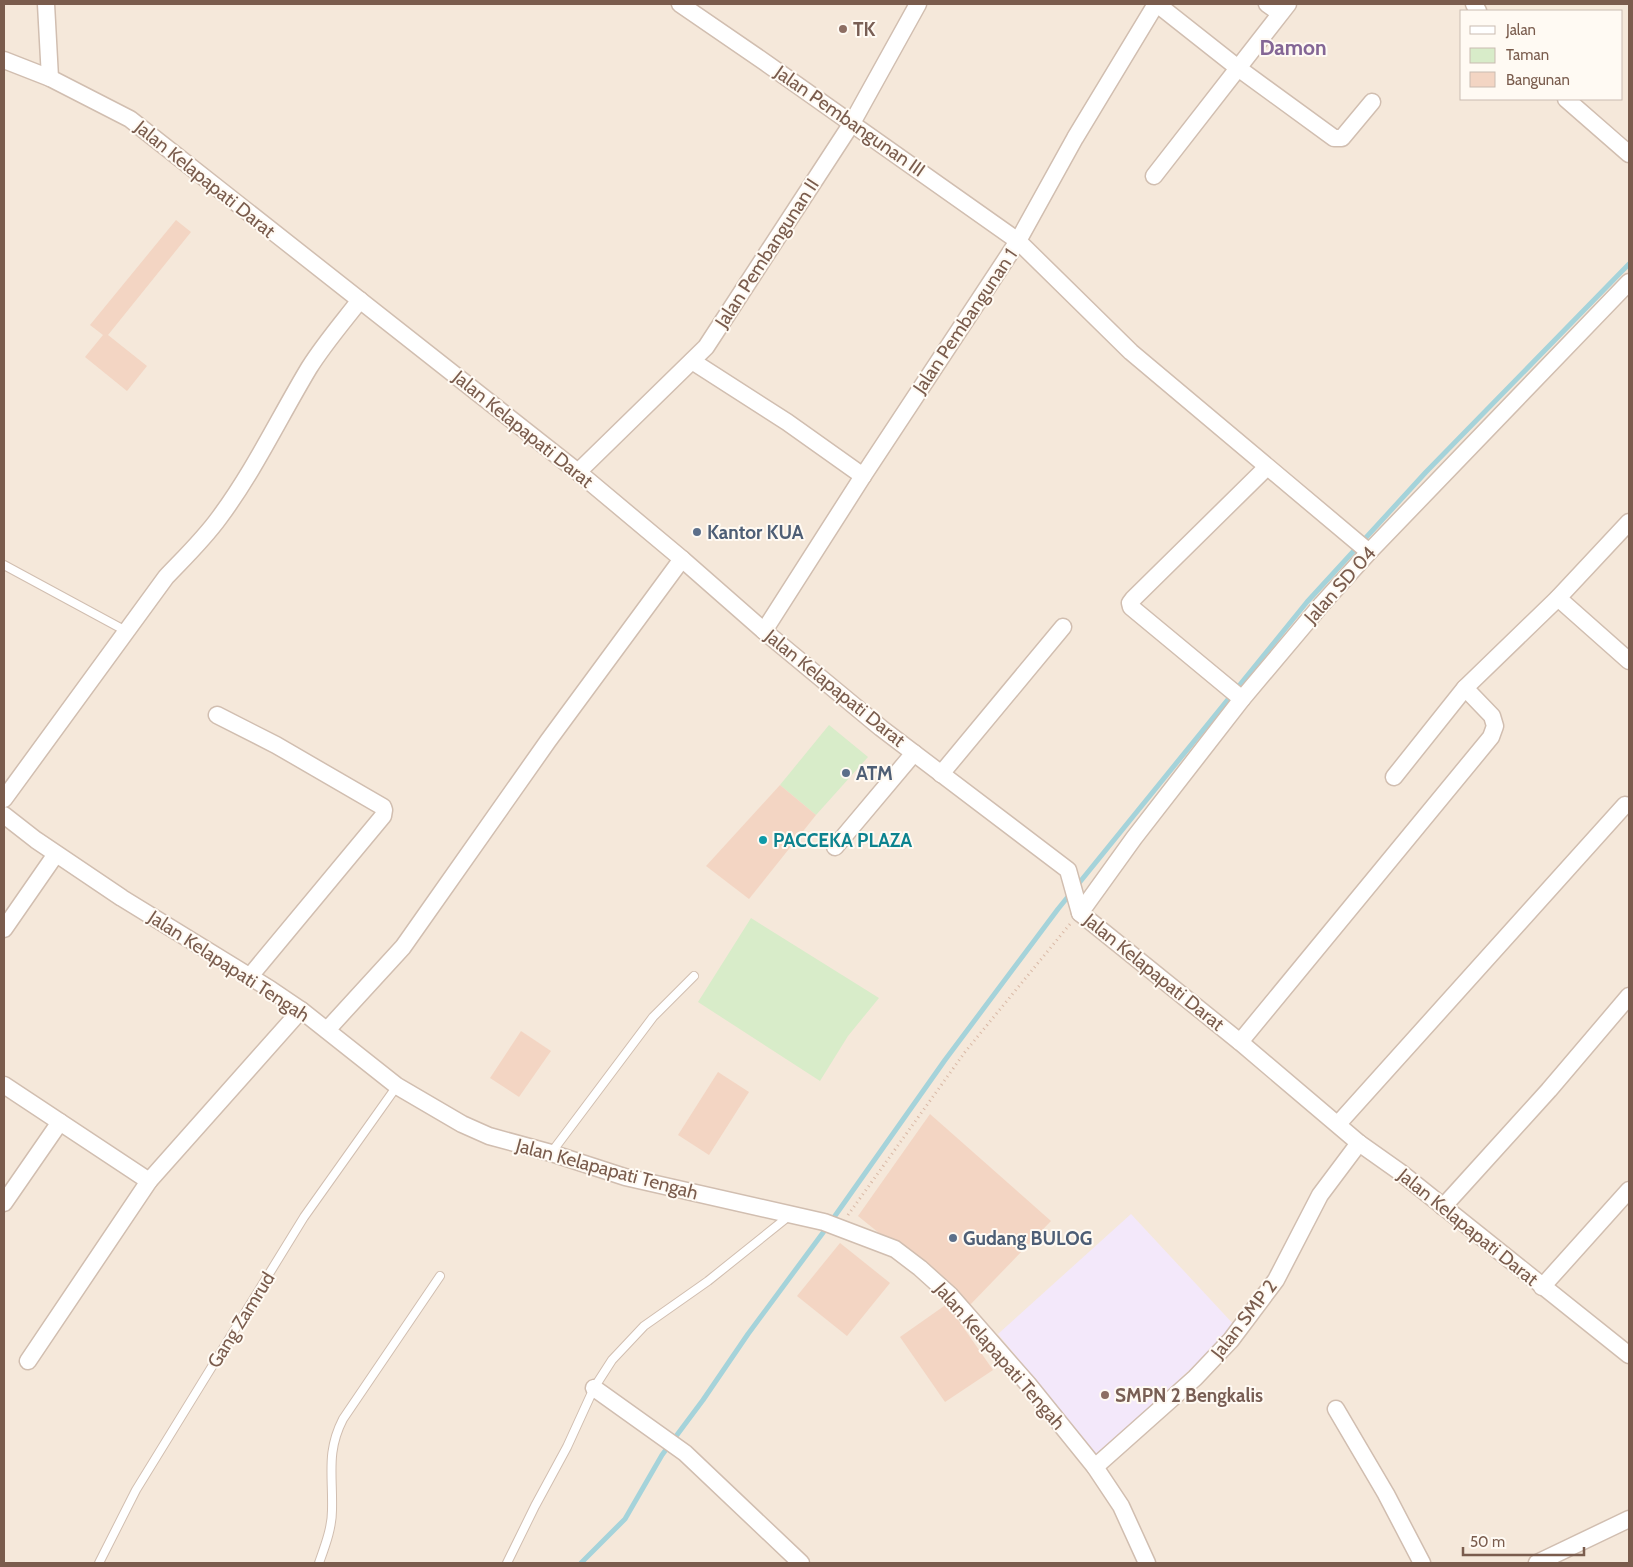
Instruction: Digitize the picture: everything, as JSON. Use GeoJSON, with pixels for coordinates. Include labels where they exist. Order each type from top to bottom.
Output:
{"type":"FeatureCollection","features":[{"type":"Feature","properties":{"kind":"street"},"geometry":{"type":"LineString","coordinates":[[46,4],[50,78]]}},
{"type":"Feature","properties":{"kind":"street","name":"Jalan Pembangunan III"},"geometry":{"type":"LineString","coordinates":[[680,4],[1018,241],[1131,352],[1362,547]]}},
{"type":"Feature","properties":{"kind":"street","name":"Jalan Pembangunan II"},"geometry":{"type":"LineString","coordinates":[[578,472],[706,347],[852,123],[918,4]]}},
{"type":"Feature","properties":{"kind":"street"},"geometry":{"type":"LineString","coordinates":[[1156,4],[1238,68],[1334,138],[1342,138],[1372,102]]}},
{"type":"Feature","properties":{"kind":"street","name":"Jalan Pembangunan 1"},"geometry":{"type":"LineString","coordinates":[[764,631],[863,476],[1018,241],[1075,138],[1156,4]]}},
{"type":"Feature","properties":{"kind":"street"},"geometry":{"type":"LineString","coordinates":[[1154,176],[1238,68],[1278,7]]}},
{"type":"Feature","properties":{"kind":"street","name":"Jalan Kelapapati Darat"},"geometry":{"type":"LineString","coordinates":[[4,60],[50,78],[130,119],[578,472],[881,728],[1068,870],[1080,913],[1240,1042],[1359,1143],[1400,1172],[1629,1355]]}},
{"type":"Feature","properties":{"kind":"street"},"geometry":{"type":"LineString","coordinates":[[1567,100],[1629,154]]}},
{"type":"Feature","properties":{"kind":"street","name":"Jalan SD 04"},"geometry":{"type":"LineString","coordinates":[[1080,913],[1237,695],[1322,604],[1362,547],[1629,282]]}},
{"type":"Feature","properties":{"kind":"street"},"geometry":{"type":"LineString","coordinates":[[4,799],[166,578],[197,546],[219,519],[243,484],[311,366],[360,300]]}},
{"type":"Feature","properties":{"kind":"street"},"geometry":{"type":"LineString","coordinates":[[692,361],[787,422],[863,476]]}},
{"type":"Feature","properties":{"kind":"street"},"geometry":{"type":"LineString","coordinates":[[1237,695],[1132,607],[1130,603],[1267,467]]}},
{"type":"Feature","properties":{"kind":"street"},"geometry":{"type":"LineString","coordinates":[[1394,777],[1465,688],[1558,598],[1629,522]]}},
{"type":"Feature","properties":{"kind":"street"},"geometry":{"type":"LineString","coordinates":[[327,1030],[402,947],[548,742],[682,559]]}},
{"type":"Feature","properties":{"kind":"street"},"geometry":{"type":"LineString","coordinates":[[1558,598],[1629,661]]}},
{"type":"Feature","properties":{"kind":"street"},"geometry":{"type":"LineString","coordinates":[[941,774],[1063,627]]}},
{"type":"Feature","properties":{"kind":"street"},"geometry":{"type":"LineString","coordinates":[[1240,1042],[1491,737],[1495,726],[1492,716],[1465,688]]}},
{"type":"Feature","properties":{"kind":"street"},"geometry":{"type":"LineString","coordinates":[[217,715],[276,745],[383,807],[384,810],[383,816],[251,975]]}},
{"type":"Feature","properties":{"kind":"street"},"geometry":{"type":"LineString","coordinates":[[835,847],[914,753]]}},
{"type":"Feature","properties":{"kind":"street"},"geometry":{"type":"LineString","coordinates":[[1338,1124],[1625,805]]}},
{"type":"Feature","properties":{"kind":"street","name":"Jalan Kelapapati Tengah"},"geometry":{"type":"LineString","coordinates":[[4,815],[56,854],[122,898],[251,975],[301,1010],[397,1086],[471,1128],[498,1139],[551,1153],[625,1177],[831,1225],[895,1249],[941,1286],[1028,1384],[1096,1467],[1121,1506],[1147,1563]]}},
{"type":"Feature","properties":{"kind":"street"},"geometry":{"type":"LineString","coordinates":[[4,929],[56,854]]}},
{"type":"Feature","properties":{"kind":"street"},"geometry":{"type":"LineString","coordinates":[[1443,1207],[1549,1090],[1629,996]]}},
{"type":"Feature","properties":{"kind":"street"},"geometry":{"type":"LineString","coordinates":[[28,1361],[149,1181],[301,1010]]}},
{"type":"Feature","properties":{"kind":"street"},"geometry":{"type":"LineString","coordinates":[[4,1085],[149,1181]]}},
{"type":"Feature","properties":{"kind":"street"},"geometry":{"type":"LineString","coordinates":[[4,1203],[60,1122]]}},
{"type":"Feature","properties":{"kind":"street","name":"Jalan SMP 2"},"geometry":{"type":"LineString","coordinates":[[1096,1467],[1195,1378],[1232,1340],[1276,1280],[1320,1195],[1359,1143]]}},
{"type":"Feature","properties":{"kind":"street"},"geometry":{"type":"LineString","coordinates":[[1542,1287],[1629,1190]]}},
{"type":"Feature","properties":{"kind":"street"},"geometry":{"type":"LineString","coordinates":[[594,1388],[685,1454],[801,1563]]}},
{"type":"Feature","properties":{"kind":"street"},"geometry":{"type":"LineString","coordinates":[[1336,1409],[1386,1494],[1422,1563]]}},
{"type":"Feature","properties":{"kind":"street"},"geometry":{"type":"LineString","coordinates":[[1537,1563],[1629,1519]]}},
{"type":"Feature","properties":{"kind":"lane"},"geometry":{"type":"LineString","coordinates":[[4,565],[126,631]]}},
{"type":"Feature","properties":{"kind":"lane"},"geometry":{"type":"LineString","coordinates":[[551,1153],[653,1017],[694,976]]}},
{"type":"Feature","properties":{"kind":"lane","name":"Gang Zamrud"},"geometry":{"type":"LineString","coordinates":[[99,1563],[136,1490],[304,1217],[397,1086]]}},
{"type":"Feature","properties":{"kind":"lane"},"geometry":{"type":"LineString","coordinates":[[507,1563],[567,1447],[594,1388],[612,1360],[644,1326],[708,1281],[790,1215]]}},
{"type":"Feature","properties":{"kind":"lane"},"geometry":{"type":"LineString","coordinates":[[319,1563],[329,1532],[332,1512],[331,1451],[337,1430],[440,1276]]}},
{"type":"Feature","properties":{"kind":"path"},"geometry":{"type":"LineString","coordinates":[[831,1225],[965,1052],[1080,913]]}},
{"type":"Feature","properties":{"kind":"shaded area"},"geometry":{"type":"Polygon","coordinates":[[[4,4],[1629,4],[1629,1563],[4,1563],[4,4]]]}},
{"type":"Feature","properties":{"kind":"shaded area","name":"SMPN 2 Bengkalis"},"geometry":{"type":"Polygon","coordinates":[[[1131,1214],[1236,1327],[1097,1455],[998,1334],[1131,1214]]]}},
{"type":"Feature","properties":{"kind":"green space"},"geometry":{"type":"Polygon","coordinates":[[[829,725],[868,757],[816,815],[780,785],[829,725]]]}},
{"type":"Feature","properties":{"kind":"green space"},"geometry":{"type":"Polygon","coordinates":[[[751,918],[879,998],[848,1036],[820,1081],[698,1002],[751,918]]]}},
{"type":"Feature","properties":{"kind":"building"},"geometry":{"type":"Polygon","coordinates":[[[176,220],[191,232],[108,335],[147,366],[127,391],[85,357],[103,335],[90,325],[176,220]]]}},
{"type":"Feature","properties":{"kind":"building","name":"PACCEKA PLAZA"},"geometry":{"type":"Polygon","coordinates":[[[780,785],[816,815],[749,899],[706,866],[780,785]]]}},
{"type":"Feature","properties":{"kind":"building"},"geometry":{"type":"Polygon","coordinates":[[[521,1031],[551,1051],[519,1097],[490,1078],[521,1031]]]}},
{"type":"Feature","properties":{"kind":"building"},"geometry":{"type":"Polygon","coordinates":[[[718,1072],[749,1092],[709,1155],[678,1135],[718,1072]]]}},
{"type":"Feature","properties":{"kind":"building","name":"Gudang BULOG"},"geometry":{"type":"Polygon","coordinates":[[[930,1114],[1051,1221],[969,1306],[858,1216],[930,1114]]]}},
{"type":"Feature","properties":{"kind":"building"},"geometry":{"type":"Polygon","coordinates":[[[840,1243],[890,1283],[847,1336],[797,1296],[840,1243]]]}},
{"type":"Feature","properties":{"kind":"building"},"geometry":{"type":"Polygon","coordinates":[[[947,1304],[993,1370],[945,1402],[900,1337],[947,1304]]]}},
{"type":"Feature","properties":{"kind":"waterway"},"geometry":{"type":"LineString","coordinates":[[581,1563],[625,1519],[662,1455],[945,1060],[1058,909],[1307,602],[1426,472],[1629,264]]}},
{"type":"Feature","properties":{"kind":"place","name":"TK"},"geometry":{"type":"Point","coordinates":[843,29]}},
{"type":"Feature","properties":{"kind":"place","name":"Kantor KUA"},"geometry":{"type":"Point","coordinates":[697,532]}},
{"type":"Feature","properties":{"kind":"place","name":"ATM"},"geometry":{"type":"Point","coordinates":[846,773]}},
{"type":"Feature","properties":{"kind":"place","name":"PACCEKA PLAZA"},"geometry":{"type":"Point","coordinates":[763,840]}},
{"type":"Feature","properties":{"kind":"place","name":"Gudang BULOG"},"geometry":{"type":"Point","coordinates":[953,1238]}},
{"type":"Feature","properties":{"kind":"place","name":"SMPN 2 Bengkalis"},"geometry":{"type":"Point","coordinates":[1105,1395]}},
{"type":"Feature","properties":{"kind":"district","name":"Damon"},"geometry":{"type":"Point","coordinates":[1293,47]}}]}
